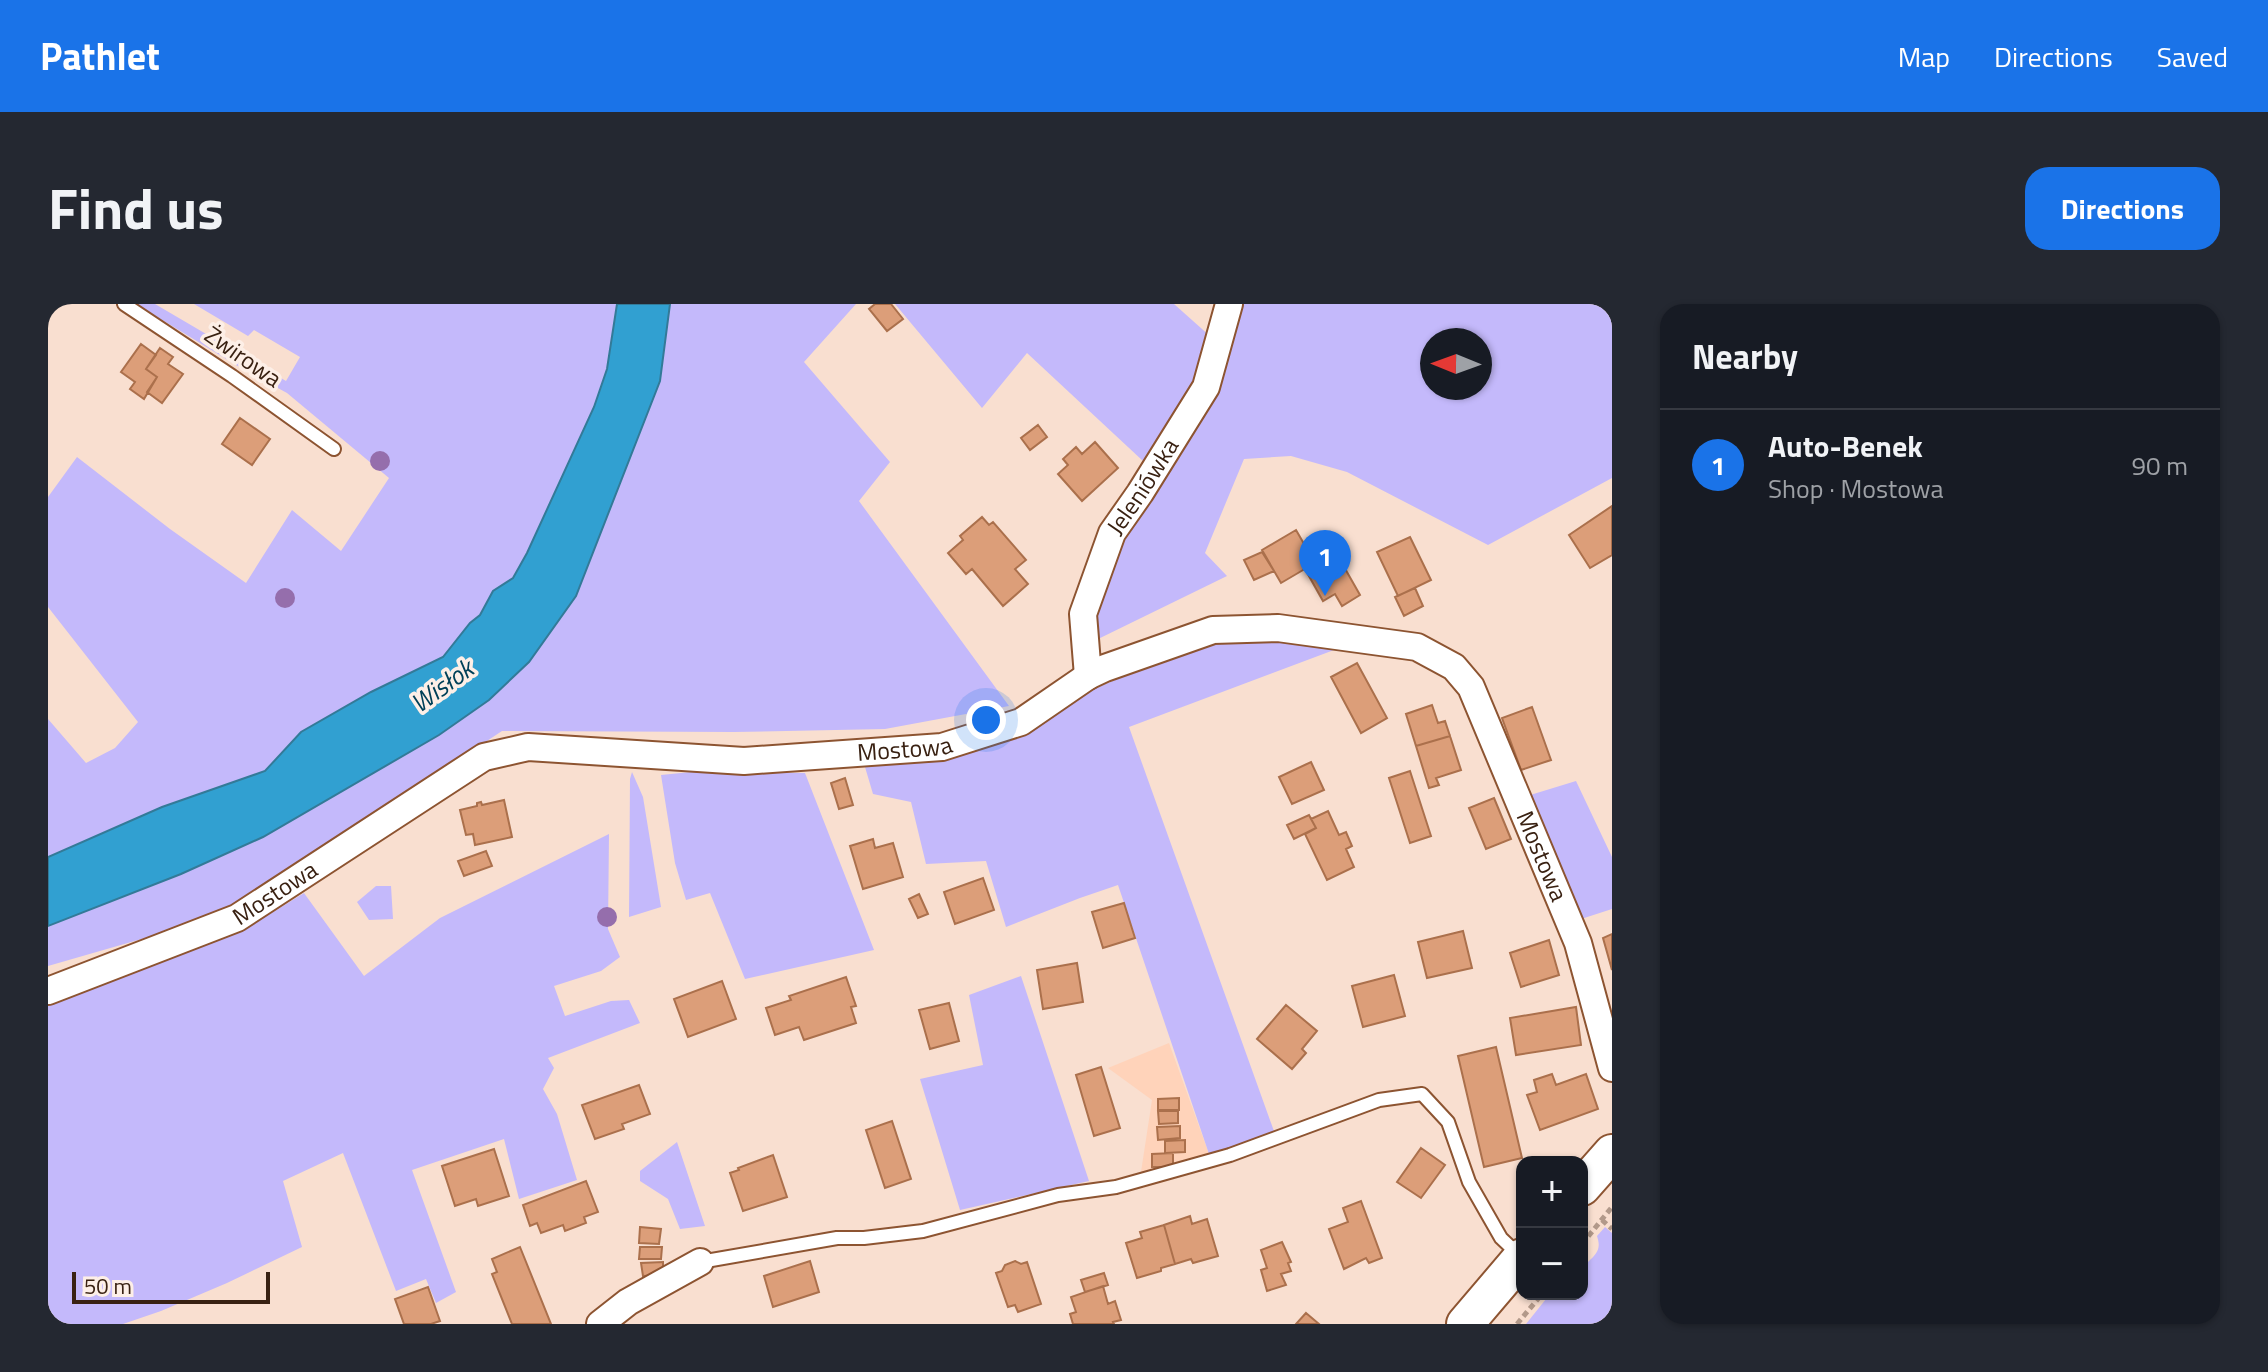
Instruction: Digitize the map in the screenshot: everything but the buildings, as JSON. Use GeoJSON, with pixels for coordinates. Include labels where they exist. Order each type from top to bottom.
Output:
{"type":"FeatureCollection","features":[{"type":"Feature","properties":{"kind":"main road"},"geometry":{"type":"LineString","coordinates":[[1588,1180],[1612,1153]]}},
{"type":"Feature","properties":{"kind":"main road"},"geometry":{"type":"LineString","coordinates":[[1465,1324],[1516,1264]]}},
{"type":"Feature","properties":{"kind":"street","name":"Jeleniówka"},"geometry":{"type":"LineString","coordinates":[[1088,676],[1083,614],[1112,533],[1206,387],[1229,304]]}},
{"type":"Feature","properties":{"kind":"street","name":"Mostowa"},"geometry":{"type":"LineString","coordinates":[[48,991],[237,918],[484,757],[528,747],[744,761],[942,747],[1021,722],[1088,676],[1105,668],[1213,630],[1278,628],[1417,647],[1454,667],[1471,687],[1578,943],[1612,1068]]}},
{"type":"Feature","properties":{"kind":"street"},"geometry":{"type":"LineString","coordinates":[[600,1324],[628,1302],[700,1262]]}},
{"type":"Feature","properties":{"kind":"lane","name":"Żwirowa"},"geometry":{"type":"LineString","coordinates":[[124,304],[334,449]]}},
{"type":"Feature","properties":{"kind":"lane"},"geometry":{"type":"LineString","coordinates":[[700,1262],[837,1238],[923,1231],[1058,1195],[1116,1187],[1230,1155],[1379,1100],[1422,1094],[1448,1122],[1469,1182],[1501,1238],[1516,1252]]}},
{"type":"Feature","properties":{"kind":"path"},"geometry":{"type":"LineString","coordinates":[[1588,1237],[1612,1207]]}},
{"type":"Feature","properties":{"kind":"path"},"geometry":{"type":"LineString","coordinates":[[1602,1220],[1612,1229]]}},
{"type":"Feature","properties":{"kind":"path"},"geometry":{"type":"LineString","coordinates":[[1517,1324],[1537,1300]]}},
{"type":"Feature","properties":{"kind":"shaded area"},"geometry":{"type":"Polygon","coordinates":[[[136,304],[155,304],[286,381],[300,357],[254,330],[248,336],[194,304],[617,304],[607,369],[594,407],[527,553],[513,578],[493,591],[480,615],[443,657],[371,692],[301,732],[265,771],[162,807],[48,857],[48,719],[86,763],[115,748],[138,722],[48,607],[48,497],[77,457],[246,583],[292,510],[341,551],[389,478],[287,393],[136,304]]]}},
{"type":"Feature","properties":{"kind":"shaded area"},"geometry":{"type":"Polygon","coordinates":[[[670,304],[856,304],[804,362],[890,462],[859,501],[1009,706],[885,729],[502,731],[247,900],[197,923],[48,966],[48,926],[181,874],[263,837],[439,735],[529,662],[576,595],[660,381],[670,304]]]}},
{"type":"Feature","properties":{"kind":"shaded area"},"geometry":{"type":"Polygon","coordinates":[[[895,304],[1174,304],[1211,337],[1197,379],[1143,461],[1027,353],[982,408],[895,304]]]}},
{"type":"Feature","properties":{"kind":"shaded area"},"geometry":{"type":"Polygon","coordinates":[[[1242,304],[1612,304],[1612,478],[1488,545],[1347,472],[1291,456],[1244,459],[1205,553],[1227,576],[1094,641],[1097,613],[1131,525],[1177,460],[1217,392],[1242,304]]]}},
{"type":"Feature","properties":{"kind":"shaded area"},"geometry":{"type":"Polygon","coordinates":[[[1215,637],[1282,637],[1342,647],[1129,727],[1275,1134],[1209,1154],[1118,885],[1006,927],[986,861],[926,864],[911,802],[873,794],[865,767],[1020,732],[1087,692],[1215,637]]]}},
{"type":"Feature","properties":{"kind":"shaded area"},"geometry":{"type":"Polygon","coordinates":[[[632,772],[643,797],[661,907],[629,917],[630,779],[632,772]]]}},
{"type":"Feature","properties":{"kind":"shaded area"},"geometry":{"type":"Polygon","coordinates":[[[691,772],[805,773],[874,950],[745,979],[710,893],[686,900],[675,863],[661,775],[691,772]]]}},
{"type":"Feature","properties":{"kind":"shaded area"},"geometry":{"type":"Polygon","coordinates":[[[1576,781],[1612,857],[1612,909],[1578,920],[1527,796],[1576,781]]]}},
{"type":"Feature","properties":{"kind":"shaded area"},"geometry":{"type":"Polygon","coordinates":[[[609,834],[608,929],[620,957],[601,971],[554,986],[565,1016],[611,1001],[629,1000],[640,1023],[548,1058],[554,1068],[543,1089],[557,1114],[577,1180],[519,1199],[504,1139],[412,1170],[456,1292],[436,1303],[426,1279],[396,1291],[343,1153],[283,1181],[302,1247],[227,1283],[123,1324],[48,1324],[48,1006],[257,922],[304,893],[364,976],[440,918],[609,834]]]}},
{"type":"Feature","properties":{"kind":"shaded area"},"geometry":{"type":"Polygon","coordinates":[[[376,886],[391,886],[393,919],[369,920],[357,902],[376,886]]]}},
{"type":"Feature","properties":{"kind":"shaded area"},"geometry":{"type":"Polygon","coordinates":[[[1021,976],[1089,1181],[960,1210],[920,1079],[983,1065],[969,995],[1021,976]]]}},
{"type":"Feature","properties":{"kind":"shaded area"},"geometry":{"type":"Polygon","coordinates":[[[1169,1043],[1209,1154],[1139,1185],[1152,1100],[1108,1068],[1169,1043]]]}},
{"type":"Feature","properties":{"kind":"shaded area"},"geometry":{"type":"Polygon","coordinates":[[[677,1142],[705,1226],[680,1229],[668,1199],[640,1181],[640,1171],[677,1142]]]}},
{"type":"Feature","properties":{"kind":"shaded area"},"geometry":{"type":"Polygon","coordinates":[[[1605,1227],[1612,1233],[1612,1324],[1526,1324],[1545,1300],[1588,1300],[1588,1262],[1599,1247],[1597,1236],[1605,1227]]]}},
{"type":"Feature","properties":{"kind":"water","name":"Wisłok"},"geometry":{"type":"Polygon","coordinates":[[[617,304],[670,304],[660,381],[576,596],[529,662],[489,700],[439,735],[263,837],[181,874],[48,926],[48,857],[162,807],[265,771],[301,732],[371,692],[443,657],[480,615],[493,591],[513,578],[527,553],[594,407],[607,369],[617,304]]]}},
{"type":"Feature","properties":{"kind":"place","name":"Auto-Benek"},"geometry":{"type":"Point","coordinates":[1325,596]}}]}
